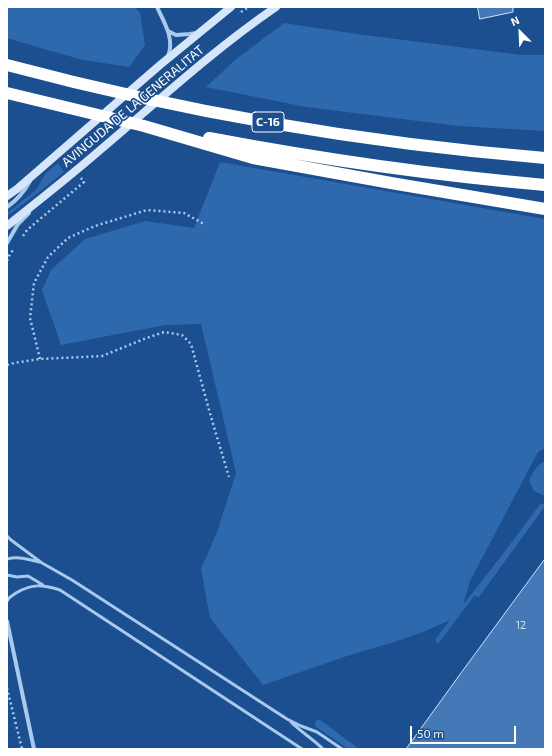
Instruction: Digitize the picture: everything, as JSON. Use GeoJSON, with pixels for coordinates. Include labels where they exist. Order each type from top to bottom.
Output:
{"type":"FeatureCollection","features":[{"type":"Feature","properties":{"kind":"highway","name":"C-16"},"geometry":{"type":"LineString","coordinates":[[7,65],[100,88],[207,111],[314,130],[460,150],[541,157]]}},
{"type":"Feature","properties":{"kind":"highway","name":"C-16"},"geometry":{"type":"LineString","coordinates":[[7,92],[144,126],[258,147],[329,159],[422,171],[545,184]]}},
{"type":"Feature","properties":{"kind":"highway"},"geometry":{"type":"LineString","coordinates":[[144,126],[253,158],[545,209]]}},
{"type":"Feature","properties":{"kind":"street"},"geometry":{"type":"LineString","coordinates":[[157,7],[168,31],[170,50],[167,59]]}},
{"type":"Feature","properties":{"kind":"street","name":"AVINGUDA DE LA GENERALITAT"},"geometry":{"type":"LineString","coordinates":[[7,196],[167,59],[231,7]]}},
{"type":"Feature","properties":{"kind":"street","name":"AVINGUDA DE LA GENERALITAT"},"geometry":{"type":"LineString","coordinates":[[7,226],[247,27],[276,7]]}},
{"type":"Feature","properties":{"kind":"street"},"geometry":{"type":"LineString","coordinates":[[168,31],[176,35],[202,31]]}},
{"type":"Feature","properties":{"kind":"street"},"geometry":{"type":"LineString","coordinates":[[7,207],[15,202],[34,174]]}},
{"type":"Feature","properties":{"kind":"street"},"geometry":{"type":"LineString","coordinates":[[7,243],[18,224],[71,174]]}},
{"type":"Feature","properties":{"kind":"street"},"geometry":{"type":"LineString","coordinates":[[7,622],[34,749]]}},
{"type":"Feature","properties":{"kind":"lane"},"geometry":{"type":"LineString","coordinates":[[7,536],[42,564]]}},
{"type":"Feature","properties":{"kind":"lane"},"geometry":{"type":"LineString","coordinates":[[7,559],[24,558],[42,564],[72,580],[287,719],[317,732],[342,749]]}},
{"type":"Feature","properties":{"kind":"lane"},"geometry":{"type":"LineString","coordinates":[[7,575],[17,577],[28,576],[44,586]]}},
{"type":"Feature","properties":{"kind":"lane"},"geometry":{"type":"LineString","coordinates":[[7,601],[8,598],[23,589],[37,586],[60,590],[302,749]]}},
{"type":"Feature","properties":{"kind":"lane"},"geometry":{"type":"LineString","coordinates":[[287,719],[323,749]]}},
{"type":"Feature","properties":{"kind":"path"},"geometry":{"type":"LineString","coordinates":[[22,237],[27,230],[84,182],[81,177]]}},
{"type":"Feature","properties":{"kind":"path"},"geometry":{"type":"LineString","coordinates":[[40,359],[30,318],[34,283],[48,257],[68,238],[94,226],[147,210],[184,214],[204,224]]}},
{"type":"Feature","properties":{"kind":"path"},"geometry":{"type":"LineString","coordinates":[[7,261],[13,250]]}},
{"type":"Feature","properties":{"kind":"path"},"geometry":{"type":"LineString","coordinates":[[7,365],[40,359],[102,356],[164,332],[182,335],[191,344],[229,477]]}},
{"type":"Feature","properties":{"kind":"path"},"geometry":{"type":"LineString","coordinates":[[7,688],[22,749]]}},
{"type":"Feature","properties":{"kind":"shaded area"},"geometry":{"type":"Polygon","coordinates":[[[7,7],[135,7],[140,13],[145,45],[129,67],[83,60],[7,38],[7,7]]]}},
{"type":"Feature","properties":{"kind":"shaded area"},"geometry":{"type":"Polygon","coordinates":[[[284,23],[521,55],[545,55],[545,131],[458,126],[306,107],[206,87],[235,60],[284,23]]]}},
{"type":"Feature","properties":{"kind":"shaded area"},"geometry":{"type":"Polygon","coordinates":[[[220,162],[545,219],[545,448],[538,452],[470,581],[463,605],[541,503],[545,506],[479,597],[474,596],[438,644],[435,640],[450,620],[423,632],[263,685],[210,618],[201,569],[217,532],[236,473],[201,324],[165,325],[61,345],[42,290],[51,270],[85,239],[145,221],[194,228],[220,162]]]}},
{"type":"Feature","properties":{"kind":"shaded area"},"geometry":{"type":"Polygon","coordinates":[[[58,163],[64,172],[7,216],[7,213],[36,190],[46,173],[58,163]]]}},
{"type":"Feature","properties":{"kind":"shaded area"},"geometry":{"type":"Polygon","coordinates":[[[545,461],[545,496],[534,491],[529,481],[535,470],[545,461]]]}},
{"type":"Feature","properties":{"kind":"shaded area"},"geometry":{"type":"Polygon","coordinates":[[[319,719],[359,749],[348,749],[315,726],[315,722],[319,719]]]}},
{"type":"Feature","properties":{"kind":"building"},"geometry":{"type":"Polygon","coordinates":[[[478,7],[513,7],[513,12],[480,19],[478,7]]]}},
{"type":"Feature","properties":{"kind":"building"},"geometry":{"type":"Polygon","coordinates":[[[545,559],[545,749],[406,749],[461,673],[545,559]]]}}]}
